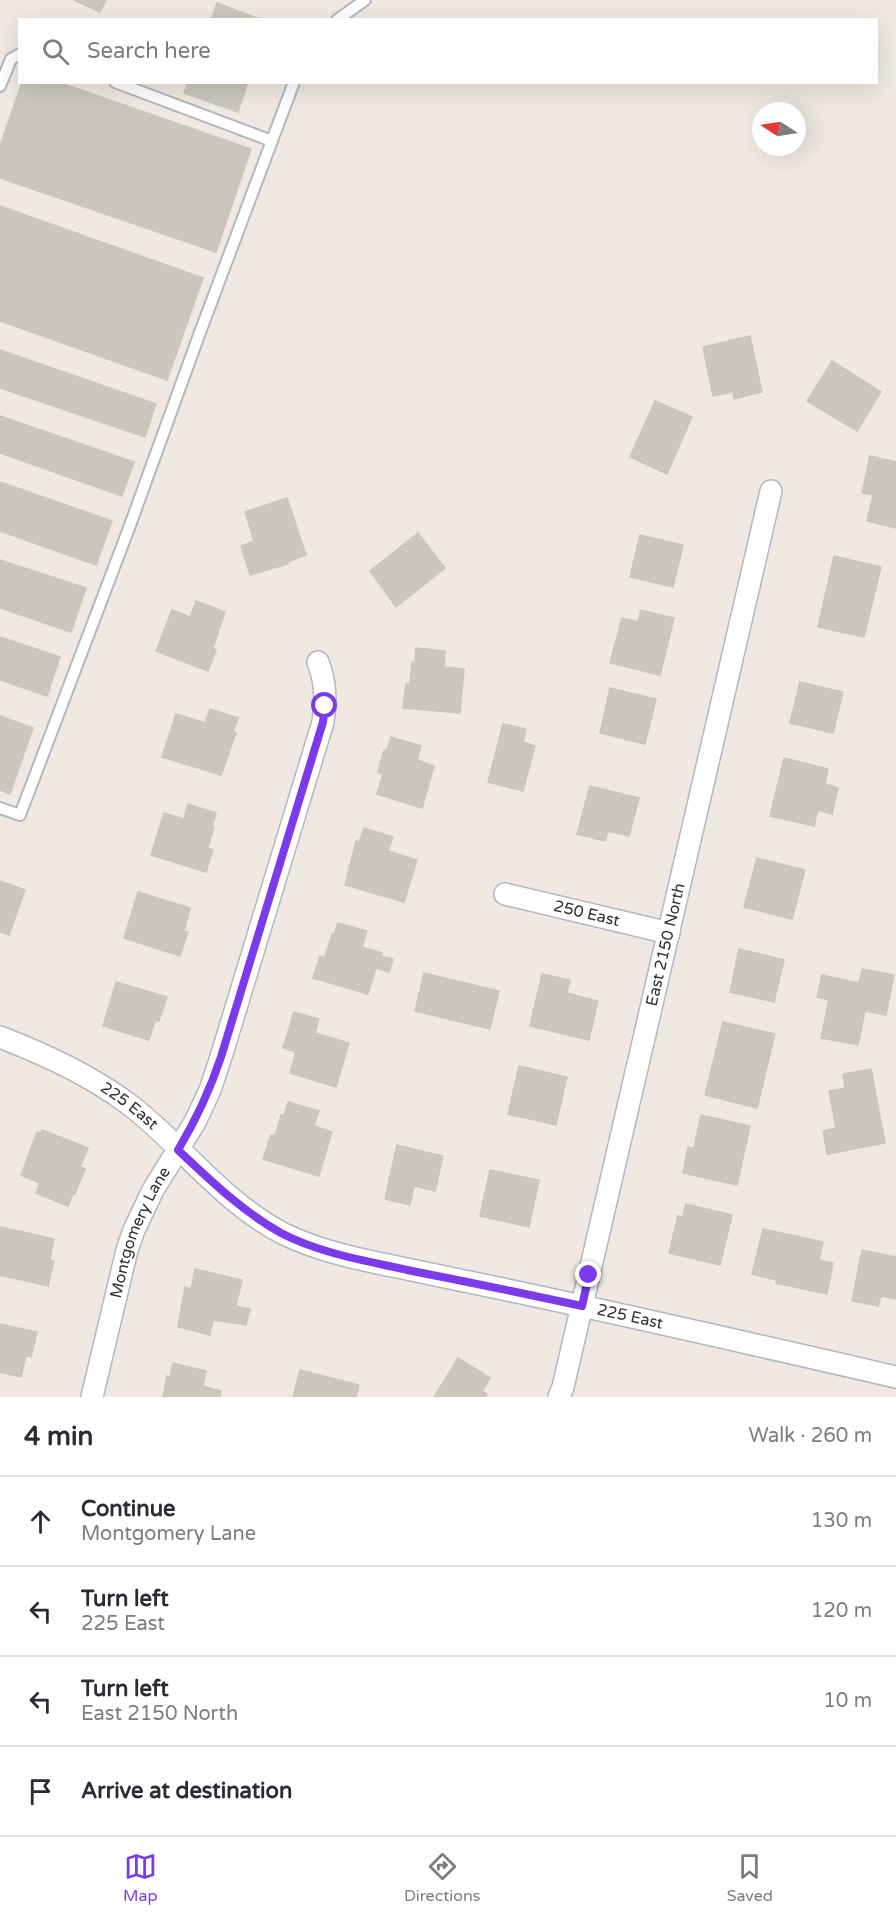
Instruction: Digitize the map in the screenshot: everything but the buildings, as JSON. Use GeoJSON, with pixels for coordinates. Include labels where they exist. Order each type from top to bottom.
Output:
{"type":"FeatureCollection","features":[{"type":"Feature","properties":{"kind":"street","name":"East 2150 North"},"geometry":{"type":"LineString","coordinates":[[559,1397],[771,491]]}},
{"type":"Feature","properties":{"kind":"street","name":"Montgomery Lane"},"geometry":{"type":"LineString","coordinates":[[92,1397],[127,1250],[134,1230],[156,1184],[195,1122],[210,1090],[323,722],[326,690],[318,662]]}},
{"type":"Feature","properties":{"kind":"street","name":"250 East"},"geometry":{"type":"LineString","coordinates":[[505,894],[669,933]]}},
{"type":"Feature","properties":{"kind":"street","name":"225 East"},"geometry":{"type":"LineString","coordinates":[[0,1036],[60,1062],[109,1091],[131,1107],[230,1198],[256,1218],[312,1246],[379,1264],[582,1306],[896,1377]]}},
{"type":"Feature","properties":{"kind":"lane"},"geometry":{"type":"LineString","coordinates":[[340,18],[365,0]]}},
{"type":"Feature","properties":{"kind":"lane"},"geometry":{"type":"LineString","coordinates":[[0,86],[11,59],[18,55]]}},
{"type":"Feature","properties":{"kind":"lane"},"geometry":{"type":"LineString","coordinates":[[120,84],[272,141]]}},
{"type":"Feature","properties":{"kind":"lane"},"geometry":{"type":"LineString","coordinates":[[0,808],[20,815],[293,84]]}},
{"type":"Feature","properties":{"kind":"route"},"geometry":{"type":"LineString","coordinates":[[325,706],[323,722],[221,1057],[210,1090],[195,1122],[178,1150],[230,1198],[256,1218],[284,1234],[341,1255],[582,1306],[589,1275]]}}]}
